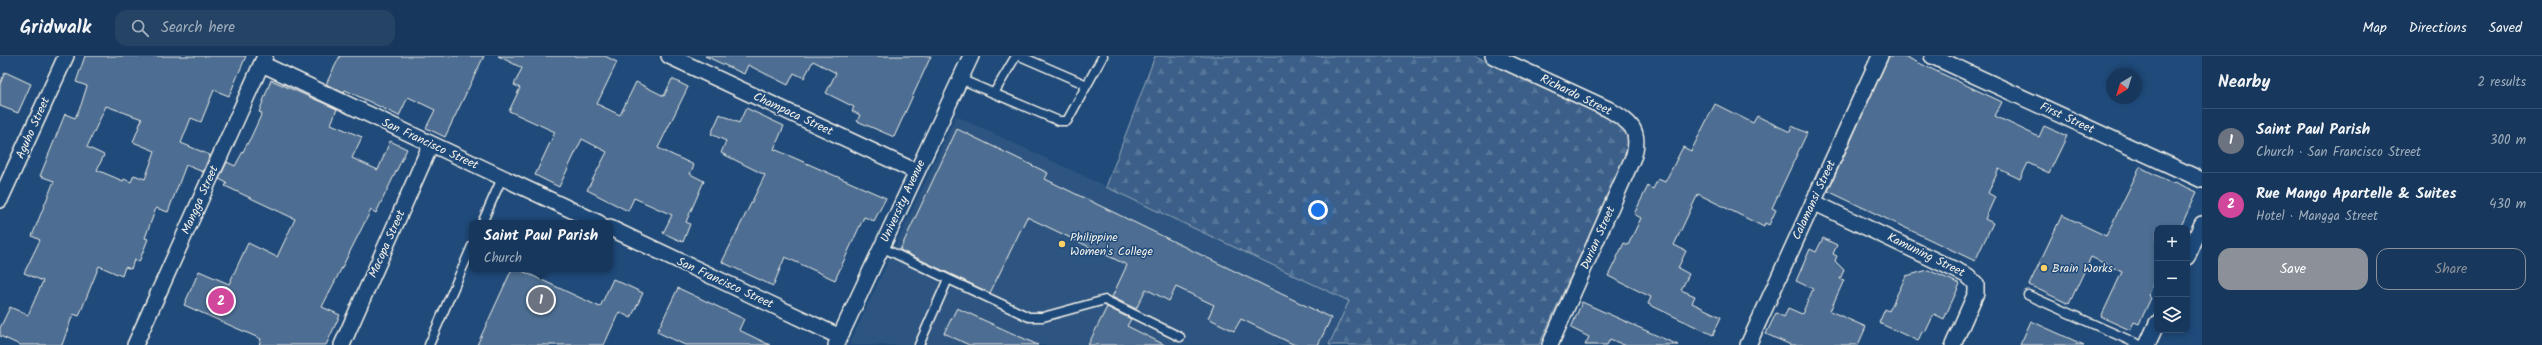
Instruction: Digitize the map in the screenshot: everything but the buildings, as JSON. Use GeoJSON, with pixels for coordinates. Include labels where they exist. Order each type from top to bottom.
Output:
{"type":"FeatureCollection","features":[{"type":"Feature","properties":{"kind":"street","name":"Aguho Street"},"geometry":{"type":"LineString","coordinates":[[0,200],[66,56]]}},
{"type":"Feature","properties":{"kind":"street","name":"Champaca Street"},"geometry":{"type":"LineString","coordinates":[[668,56],[917,172]]}},
{"type":"Feature","properties":{"kind":"street","name":"University Avenue"},"geometry":{"type":"LineString","coordinates":[[838,341],[971,56]]}},
{"type":"Feature","properties":{"kind":"street","name":"Richardo Street"},"geometry":{"type":"LineString","coordinates":[[1493,56],[1608,109],[1624,119],[1634,129]]}},
{"type":"Feature","properties":{"kind":"street","name":"Calamansi Street"},"geometry":{"type":"LineString","coordinates":[[1748,345],[1880,56]]}},
{"type":"Feature","properties":{"kind":"street","name":"First Street"},"geometry":{"type":"LineString","coordinates":[[1932,56],[2202,180]]}},
{"type":"Feature","properties":{"kind":"street","name":"San Francisco Street"},"geometry":{"type":"LineString","coordinates":[[264,60],[431,144],[592,220]]}},
{"type":"Feature","properties":{"kind":"street","name":"Mangga Street"},"geometry":{"type":"LineString","coordinates":[[135,345],[264,60]]}},
{"type":"Feature","properties":{"kind":"street","name":"Durian Street"},"geometry":{"type":"LineString","coordinates":[[1550,345],[1634,155],[1638,142],[1634,129]]}},
{"type":"Feature","properties":{"kind":"street","name":"Macopa Street"},"geometry":{"type":"LineString","coordinates":[[342,345],[431,144]]}},
{"type":"Feature","properties":{"kind":"street","name":"Kamuning Street"},"geometry":{"type":"LineString","coordinates":[[1813,202],[1968,276],[1976,284],[1976,294],[1953,345]]}},
{"type":"Feature","properties":{"kind":"street"},"geometry":{"type":"LineString","coordinates":[[2190,250],[2202,224]]}},
{"type":"Feature","properties":{"kind":"street","name":"San Francisco Street"},"geometry":{"type":"LineString","coordinates":[[613,229],[838,341]]}},
{"type":"Feature","properties":{"kind":"street"},"geometry":{"type":"LineString","coordinates":[[2147,345],[2154,330]]}},
{"type":"Feature","properties":{"kind":"lane"},"geometry":{"type":"LineString","coordinates":[[994,93],[1016,56]]}},
{"type":"Feature","properties":{"kind":"lane"},"geometry":{"type":"LineString","coordinates":[[1020,56],[1087,85]]}},
{"type":"Feature","properties":{"kind":"lane"},"geometry":{"type":"LineString","coordinates":[[960,79],[1059,121],[1067,121],[1103,56]]}},
{"type":"Feature","properties":{"kind":"lane"},"geometry":{"type":"LineString","coordinates":[[483,220],[502,178]]}},
{"type":"Feature","properties":{"kind":"lane"},"geometry":{"type":"LineString","coordinates":[[881,247],[1029,317],[1043,317],[1105,300],[1180,337]]}},
{"type":"Feature","properties":{"kind":"lane"},"geometry":{"type":"LineString","coordinates":[[429,345],[469,253]]}},
{"type":"Feature","properties":{"kind":"lane"},"geometry":{"type":"LineString","coordinates":[[919,345],[948,279]]}},
{"type":"Feature","properties":{"kind":"lane"},"geometry":{"type":"LineString","coordinates":[[2028,295],[2140,345]]}},
{"type":"Feature","properties":{"kind":"shaded area","name":"Philippine Women's College"},"geometry":{"type":"Polygon","coordinates":[[[956,116],[1350,301],[1329,345],[849,345],[956,116]]]}},
{"type":"Feature","properties":{"kind":"green space"},"geometry":{"type":"Polygon","coordinates":[[[1155,56],[1473,56],[1608,117],[1619,125],[1626,134],[1627,151],[1539,345],[1329,345],[1349,301],[1106,187],[1155,56]]]}},
{"type":"Feature","properties":{"kind":"place","name":"Philippine Women's College"},"geometry":{"type":"Point","coordinates":[1062,244]}},
{"type":"Feature","properties":{"kind":"place","name":"Brain Works"},"geometry":{"type":"Point","coordinates":[2044,268]}},
{"type":"Feature","properties":{"kind":"place","name":"Saint Paul Parish"},"geometry":{"type":"Point","coordinates":[541,300]}},
{"type":"Feature","properties":{"kind":"place","name":"Rue Mango Apartelle & Suites"},"geometry":{"type":"Point","coordinates":[221,301]}}]}
